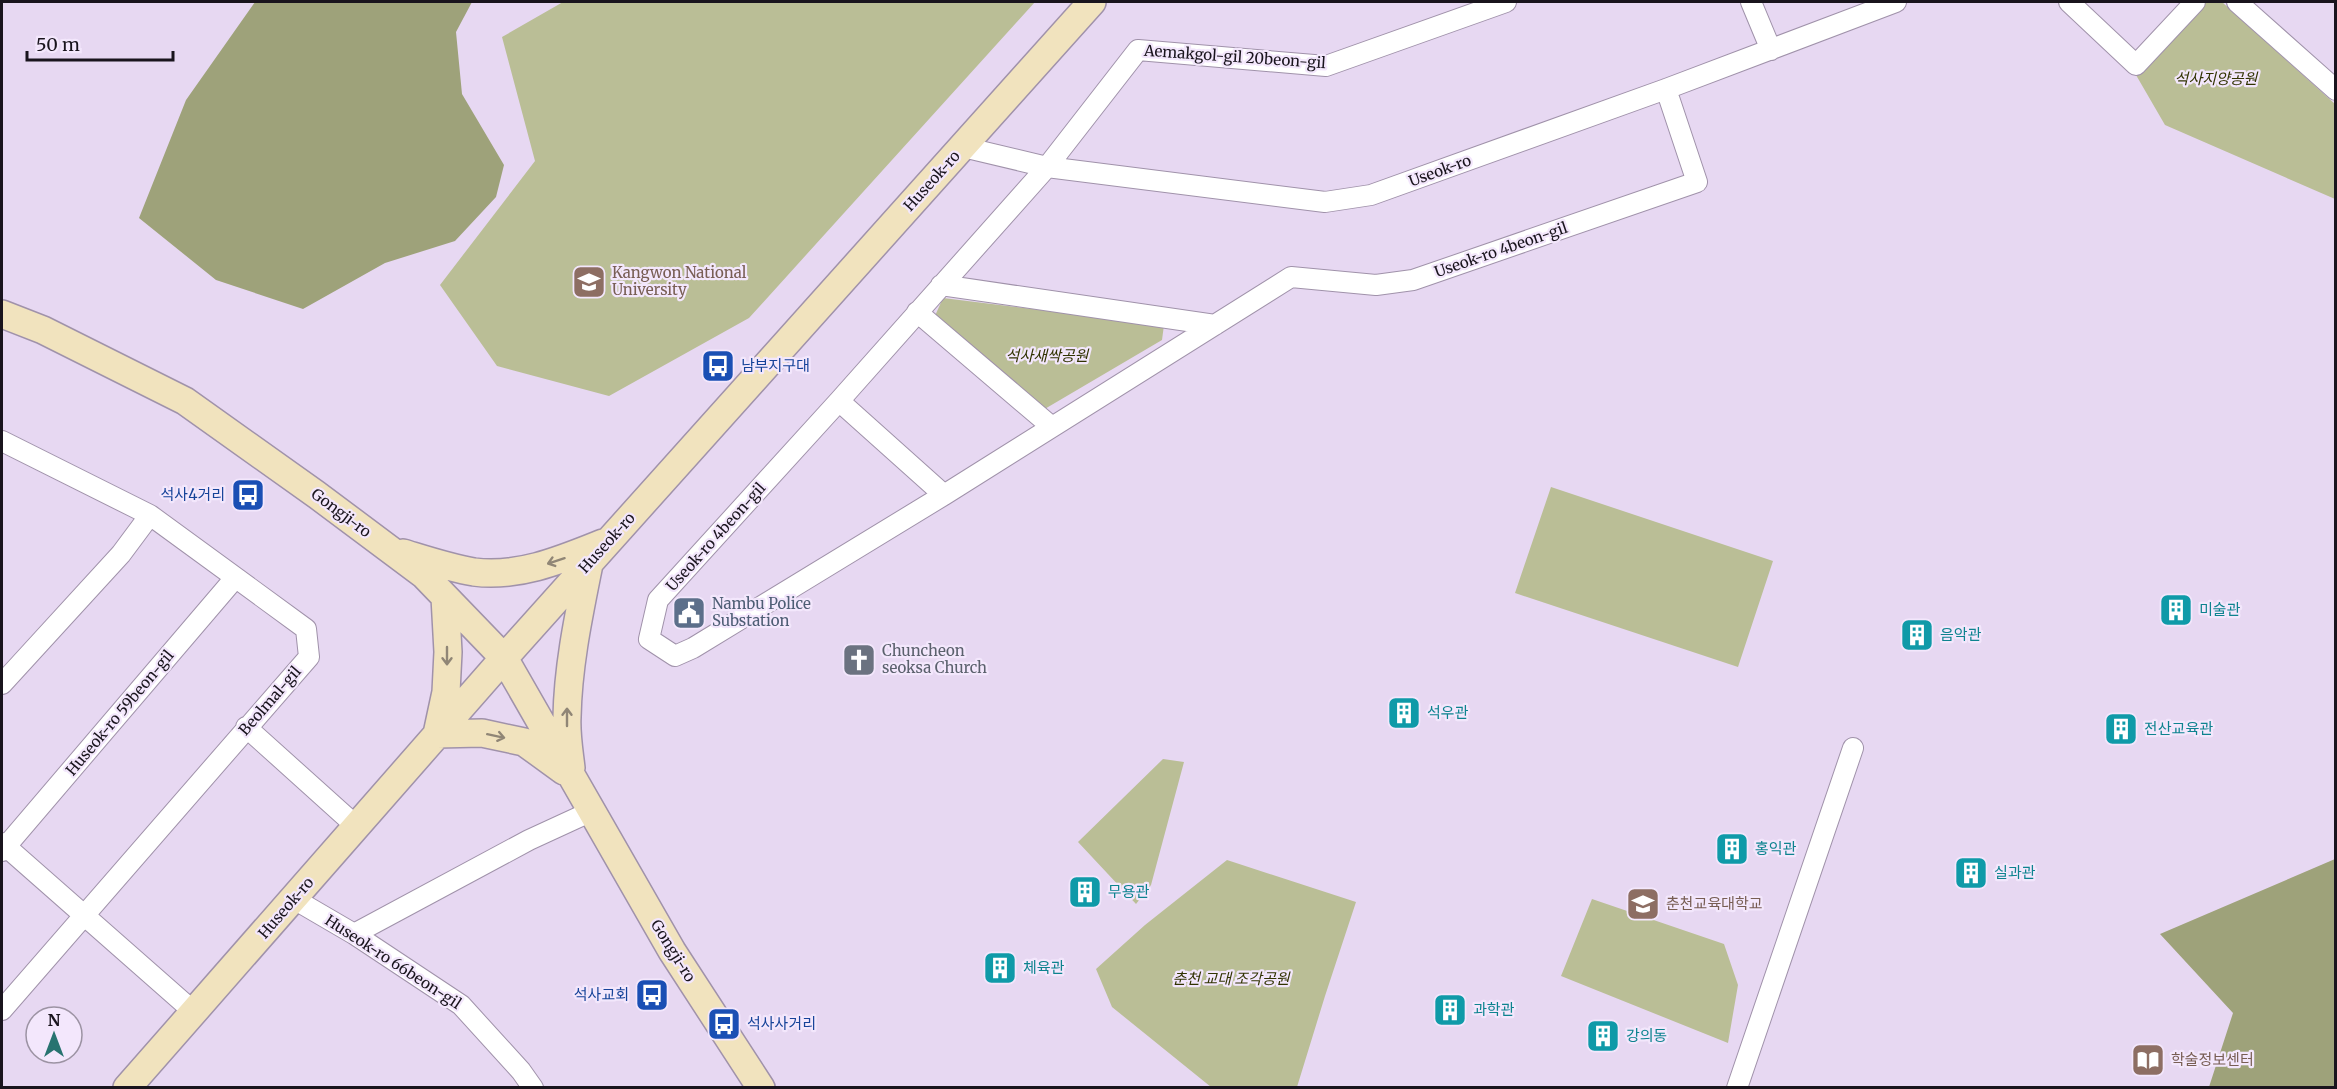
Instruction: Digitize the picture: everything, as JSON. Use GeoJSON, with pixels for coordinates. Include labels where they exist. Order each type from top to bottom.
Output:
{"type":"FeatureCollection","features":[{"type":"Feature","properties":{"kind":"street","name":"Huseok-ro"},"geometry":{"type":"LineString","coordinates":[[127,1088],[504,658],[1092,2]]}},
{"type":"Feature","properties":{"kind":"street","name":"Aemakgol-gil 20beon-gil"},"geometry":{"type":"LineString","coordinates":[[1047,167],[1138,50],[1326,66],[1506,2]]}},
{"type":"Feature","properties":{"kind":"street"},"geometry":{"type":"LineString","coordinates":[[1751,2],[1771,50]]}},
{"type":"Feature","properties":{"kind":"street","name":"Useok-ro"},"geometry":{"type":"LineString","coordinates":[[963,147],[1047,167],[1325,202],[1371,195],[1666,89],[1896,2]]}},
{"type":"Feature","properties":{"kind":"street"},"geometry":{"type":"LineString","coordinates":[[2069,2],[2136,65],[2195,2]]}},
{"type":"Feature","properties":{"kind":"street"},"geometry":{"type":"LineString","coordinates":[[2237,2],[2336,90]]}},
{"type":"Feature","properties":{"kind":"street","name":"Useok-ro 4beon-gil"},"geometry":{"type":"LineString","coordinates":[[1047,167],[840,401],[658,600],[649,639],[675,656],[693,648],[944,495],[1291,277],[1376,285],[1413,280],[1697,183],[1666,89]]}},
{"type":"Feature","properties":{"kind":"street"},"geometry":{"type":"LineString","coordinates":[[941,285],[1215,325]]}},
{"type":"Feature","properties":{"kind":"street"},"geometry":{"type":"LineString","coordinates":[[917,312],[1052,427]]}},
{"type":"Feature","properties":{"kind":"street","name":"Gongji-ro"},"geometry":{"type":"LineString","coordinates":[[2,314],[43,330],[185,401],[424,575],[504,658],[672,951],[761,1088]]}},
{"type":"Feature","properties":{"kind":"street"},"geometry":{"type":"LineString","coordinates":[[840,401],[944,495]]}},
{"type":"Feature","properties":{"kind":"street","name":"Beolmal-gil"},"geometry":{"type":"LineString","coordinates":[[2,1010],[309,657],[306,629],[150,515],[3,445]]}},
{"type":"Feature","properties":{"kind":"street"},"geometry":{"type":"LineString","coordinates":[[2,684],[121,554],[150,515]]}},
{"type":"Feature","properties":{"kind":"street"},"geometry":{"type":"LineString","coordinates":[[387,548],[454,568],[477,572],[513,571],[553,563],[610,540]]}},
{"type":"Feature","properties":{"kind":"street"},"geometry":{"type":"LineString","coordinates":[[571,776],[567,719],[568,681],[589,564]]}},
{"type":"Feature","properties":{"kind":"street","name":"Huseok-ro 59beon-gil"},"geometry":{"type":"LineString","coordinates":[[195,1012],[3,847],[235,578]]}},
{"type":"Feature","properties":{"kind":"street"},"geometry":{"type":"LineString","coordinates":[[445,597],[448,652],[446,692],[437,734],[482,733],[524,742],[571,776]]}},
{"type":"Feature","properties":{"kind":"street"},"geometry":{"type":"LineString","coordinates":[[246,727],[356,826]]}},
{"type":"Feature","properties":{"kind":"street"},"geometry":{"type":"LineString","coordinates":[[1737,1088],[1853,748]]}},
{"type":"Feature","properties":{"kind":"street"},"geometry":{"type":"LineString","coordinates":[[354,934],[529,840],[592,811]]}},
{"type":"Feature","properties":{"kind":"street","name":"Huseok-ro 66beon-gil"},"geometry":{"type":"LineString","coordinates":[[294,899],[354,934],[461,1005],[521,1071],[533,1088]]}},
{"type":"Feature","properties":{"kind":"green space"},"geometry":{"type":"Polygon","coordinates":[[[255,2],[472,2],[456,32],[462,94],[504,165],[496,197],[455,241],[385,263],[303,309],[216,280],[139,218],[186,100],[255,2]]]}},
{"type":"Feature","properties":{"kind":"green space"},"geometry":{"type":"Polygon","coordinates":[[[563,2],[1035,2],[749,318],[609,396],[497,366],[440,285],[535,161],[502,37],[563,2]]]}},
{"type":"Feature","properties":{"kind":"green space","name":"석사지양공원"},"geometry":{"type":"Polygon","coordinates":[[[2205,2],[2222,2],[2335,104],[2335,199],[2165,125],[2136,75],[2205,2]]]}},
{"type":"Feature","properties":{"kind":"green space","name":"석사새싹공원"},"geometry":{"type":"Polygon","coordinates":[[[943,298],[1164,325],[1162,340],[1043,410],[934,318],[943,298]]]}},
{"type":"Feature","properties":{"kind":"green space"},"geometry":{"type":"Polygon","coordinates":[[[1551,487],[1773,561],[1738,667],[1515,593],[1551,487]]]}},
{"type":"Feature","properties":{"kind":"green space"},"geometry":{"type":"Polygon","coordinates":[[[1163,759],[1184,762],[1151,885],[1136,904],[1078,842],[1163,759]]]}},
{"type":"Feature","properties":{"kind":"green space"},"geometry":{"type":"Polygon","coordinates":[[[2335,859],[2335,1087],[2209,1087],[2233,1013],[2160,934],[2335,859]]]}},
{"type":"Feature","properties":{"kind":"green space","name":"춘천 교대 조각공원"},"geometry":{"type":"Polygon","coordinates":[[[1227,860],[1356,902],[1297,1087],[1211,1087],[1112,1007],[1096,969],[1145,925],[1227,860]]]}},
{"type":"Feature","properties":{"kind":"green space"},"geometry":{"type":"Polygon","coordinates":[[[1592,899],[1724,944],[1738,985],[1728,1043],[1561,976],[1592,899]]]}},
{"type":"Feature","properties":{"kind":"place","name":"Kangwon National University"},"geometry":{"type":"Point","coordinates":[589,282]}},
{"type":"Feature","properties":{"kind":"place","name":"남부지구대"},"geometry":{"type":"Point","coordinates":[718,366]}},
{"type":"Feature","properties":{"kind":"place","name":"석사4거리"},"geometry":{"type":"Point","coordinates":[248,495]}},
{"type":"Feature","properties":{"kind":"place","name":"미술관"},"geometry":{"type":"Point","coordinates":[2176,610]}},
{"type":"Feature","properties":{"kind":"place","name":"Nambu Police Substation"},"geometry":{"type":"Point","coordinates":[689,613]}},
{"type":"Feature","properties":{"kind":"place","name":"음악관"},"geometry":{"type":"Point","coordinates":[1917,635]}},
{"type":"Feature","properties":{"kind":"place","name":"Chuncheon seoksa Church"},"geometry":{"type":"Point","coordinates":[859,660]}},
{"type":"Feature","properties":{"kind":"place","name":"석우관"},"geometry":{"type":"Point","coordinates":[1404,713]}},
{"type":"Feature","properties":{"kind":"place","name":"전산교육관"},"geometry":{"type":"Point","coordinates":[2121,729]}},
{"type":"Feature","properties":{"kind":"place","name":"홍익관"},"geometry":{"type":"Point","coordinates":[1732,849]}},
{"type":"Feature","properties":{"kind":"place","name":"실과관"},"geometry":{"type":"Point","coordinates":[1971,873]}},
{"type":"Feature","properties":{"kind":"place","name":"무용관"},"geometry":{"type":"Point","coordinates":[1085,892]}},
{"type":"Feature","properties":{"kind":"place","name":"춘천교육대학교"},"geometry":{"type":"Point","coordinates":[1643,904]}},
{"type":"Feature","properties":{"kind":"place","name":"체육관"},"geometry":{"type":"Point","coordinates":[1000,968]}},
{"type":"Feature","properties":{"kind":"place","name":"석사교회"},"geometry":{"type":"Point","coordinates":[652,995]}},
{"type":"Feature","properties":{"kind":"place","name":"과학관"},"geometry":{"type":"Point","coordinates":[1450,1010]}},
{"type":"Feature","properties":{"kind":"place","name":"석사사거리"},"geometry":{"type":"Point","coordinates":[724,1024]}},
{"type":"Feature","properties":{"kind":"place","name":"강의동"},"geometry":{"type":"Point","coordinates":[1603,1036]}},
{"type":"Feature","properties":{"kind":"place","name":"학술정보센터"},"geometry":{"type":"Point","coordinates":[2148,1060]}}]}
